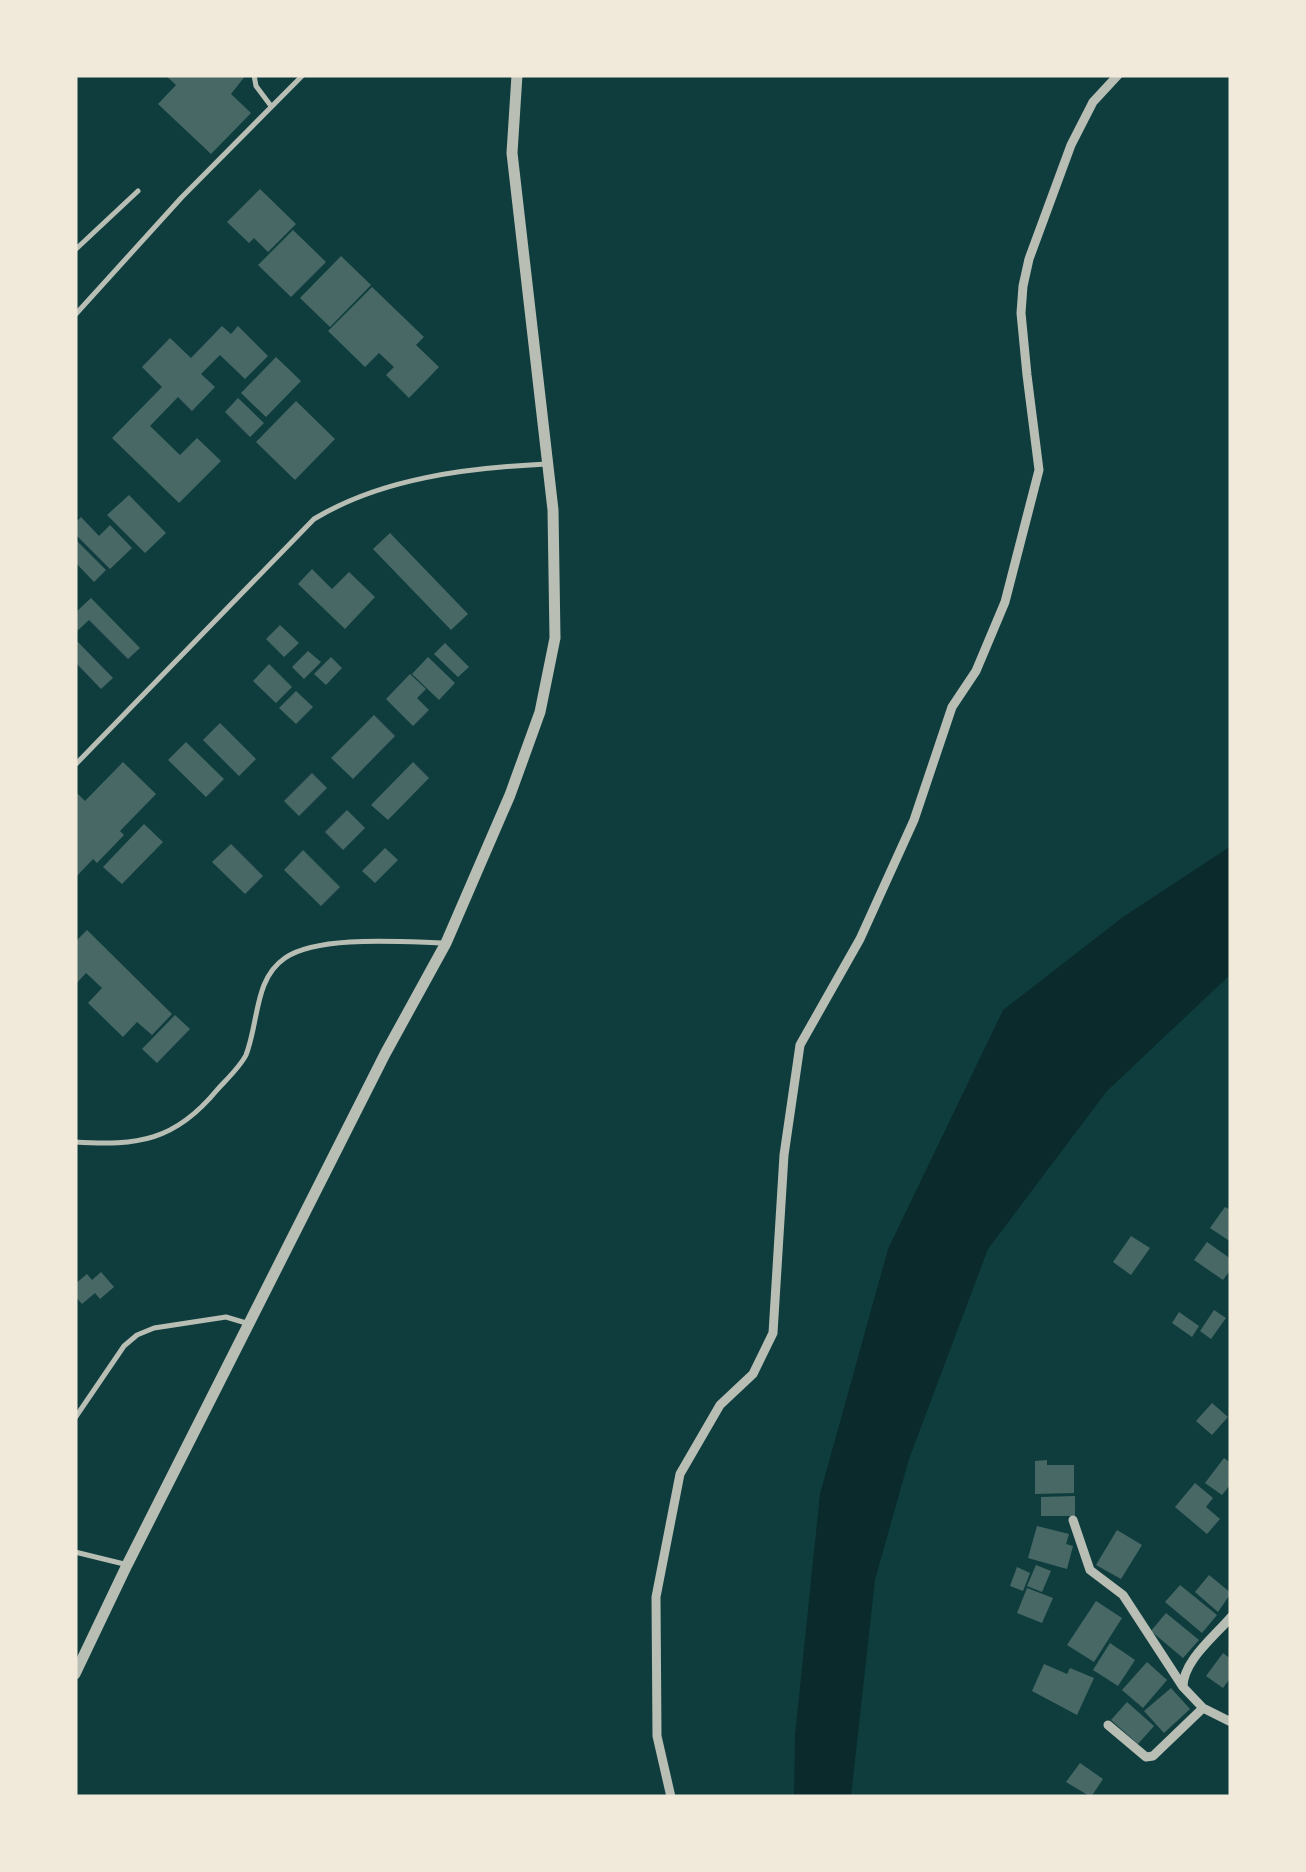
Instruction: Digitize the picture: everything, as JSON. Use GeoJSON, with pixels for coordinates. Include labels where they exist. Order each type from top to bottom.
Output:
{"type":"FeatureCollection","features":[{"type":"Feature","properties":{"kind":"street"},"geometry":{"type":"LineString","coordinates":[[75,1674],[385,1054],[446,943],[510,795],[540,712],[555,638],[550,463],[512,152],[516,75]]}},
{"type":"Feature","properties":{"kind":"street"},"geometry":{"type":"LineString","coordinates":[[670,1797],[657,1736],[656,1597],[680,1474],[720,1405],[753,1374],[774,1333],[784,1155],[800,1045],[860,938],[914,820],[947,719],[976,672],[1005,602],[1039,470],[1026,375],[1023,286],[1071,145],[1093,102],[1118,75]]}},
{"type":"Feature","properties":{"kind":"street"},"geometry":{"type":"LineString","coordinates":[[1073,1520],[1090,1570],[1130,1602],[1184,1687],[1204,1708],[1231,1722]]}},
{"type":"Feature","properties":{"kind":"street"},"geometry":{"type":"LineString","coordinates":[[1184,1687],[1189,1666],[1231,1617]]}},
{"type":"Feature","properties":{"kind":"street"},"geometry":{"type":"LineString","coordinates":[[1108,1725],[1146,1758],[1153,1756],[1204,1708]]}},
{"type":"Feature","properties":{"kind":"lane"},"geometry":{"type":"LineString","coordinates":[[254,75],[256,86],[270,106]]}},
{"type":"Feature","properties":{"kind":"lane"},"geometry":{"type":"LineString","coordinates":[[75,316],[182,197],[303,75]]}},
{"type":"Feature","properties":{"kind":"lane"},"geometry":{"type":"LineString","coordinates":[[75,250],[138,191]]}},
{"type":"Feature","properties":{"kind":"lane"},"geometry":{"type":"LineString","coordinates":[[75,765],[314,519],[345,500],[394,484],[503,466],[550,463]]}},
{"type":"Feature","properties":{"kind":"lane"},"geometry":{"type":"LineString","coordinates":[[75,1142],[136,1142],[166,1135],[196,1115],[245,1057],[268,972],[288,956],[317,947],[379,940],[446,943]]}},
{"type":"Feature","properties":{"kind":"lane"},"geometry":{"type":"LineString","coordinates":[[75,1418],[124,1346],[137,1335],[154,1328],[226,1317],[249,1324]]}},
{"type":"Feature","properties":{"kind":"lane"},"geometry":{"type":"LineString","coordinates":[[75,1552],[127,1565]]}},
{"type":"Feature","properties":{"kind":"water"},"geometry":{"type":"Polygon","coordinates":[[[1231,846],[1231,974],[1107,1091],[988,1249],[909,1459],[875,1580],[851,1797],[794,1797],[795,1735],[820,1494],[888,1249],[1003,1010],[1123,917],[1231,846]]]}},
{"type":"Feature","properties":{"kind":"building"},"geometry":{"type":"Polygon","coordinates":[[[165,75],[246,75],[231,94],[251,113],[211,154],[158,104],[176,85],[165,75]]]}},
{"type":"Feature","properties":{"kind":"building"},"geometry":{"type":"Polygon","coordinates":[[[260,189],[296,224],[268,252],[254,238],[249,243],[227,222],[260,189]]]}},
{"type":"Feature","properties":{"kind":"building"},"geometry":{"type":"Polygon","coordinates":[[[293,230],[326,262],[291,297],[258,265],[293,230]]]}},
{"type":"Feature","properties":{"kind":"building"},"geometry":{"type":"Polygon","coordinates":[[[341,256],[371,285],[330,327],[300,298],[341,256]]]}},
{"type":"Feature","properties":{"kind":"building"},"geometry":{"type":"Polygon","coordinates":[[[372,287],[424,337],[416,345],[439,367],[409,398],[386,375],[394,367],[379,353],[365,367],[328,331],[372,287]]]}},
{"type":"Feature","properties":{"kind":"building"},"geometry":{"type":"Polygon","coordinates":[[[222,326],[231,334],[238,326],[268,356],[245,379],[220,355],[201,374],[215,387],[192,411],[178,397],[150,426],[180,455],[197,438],[221,461],[179,503],[112,438],[162,387],[142,367],[170,338],[191,358],[222,326]]]}},
{"type":"Feature","properties":{"kind":"building"},"geometry":{"type":"Polygon","coordinates":[[[276,357],[301,381],[266,417],[241,393],[276,357]]]}},
{"type":"Feature","properties":{"kind":"building"},"geometry":{"type":"Polygon","coordinates":[[[238,398],[264,423],[250,437],[225,412],[238,398]]]}},
{"type":"Feature","properties":{"kind":"building"},"geometry":{"type":"Polygon","coordinates":[[[296,401],[335,439],[295,480],[256,442],[296,401]]]}},
{"type":"Feature","properties":{"kind":"building"},"geometry":{"type":"Polygon","coordinates":[[[129,495],[166,533],[145,553],[107,515],[129,495]]]}},
{"type":"Feature","properties":{"kind":"building"},"geometry":{"type":"Polygon","coordinates":[[[81,517],[99,536],[110,525],[132,548],[110,569],[75,534],[75,523],[81,517]]]}},
{"type":"Feature","properties":{"kind":"building"},"geometry":{"type":"Polygon","coordinates":[[[390,533],[468,614],[451,630],[373,549],[390,533]]]}},
{"type":"Feature","properties":{"kind":"building"},"geometry":{"type":"Polygon","coordinates":[[[75,539],[106,570],[94,582],[75,562],[75,539]]]}},
{"type":"Feature","properties":{"kind":"building"},"geometry":{"type":"Polygon","coordinates":[[[312,569],[332,589],[349,572],[375,597],[345,629],[298,584],[312,569]]]}},
{"type":"Feature","properties":{"kind":"building"},"geometry":{"type":"Polygon","coordinates":[[[91,598],[140,648],[128,659],[89,620],[75,633],[75,613],[91,598]]]}},
{"type":"Feature","properties":{"kind":"building"},"geometry":{"type":"Polygon","coordinates":[[[280,625],[299,643],[284,657],[266,639],[280,625]]]}},
{"type":"Feature","properties":{"kind":"building"},"geometry":{"type":"Polygon","coordinates":[[[75,639],[113,678],[101,689],[75,662],[75,639]]]}},
{"type":"Feature","properties":{"kind":"building"},"geometry":{"type":"Polygon","coordinates":[[[445,643],[469,667],[458,677],[434,654],[445,643]]]}},
{"type":"Feature","properties":{"kind":"building"},"geometry":{"type":"Polygon","coordinates":[[[308,651],[321,662],[304,679],[292,667],[308,651]]]}},
{"type":"Feature","properties":{"kind":"building"},"geometry":{"type":"Polygon","coordinates":[[[331,657],[342,668],[326,685],[314,674],[331,657]]]}},
{"type":"Feature","properties":{"kind":"building"},"geometry":{"type":"Polygon","coordinates":[[[428,657],[455,683],[439,700],[412,674],[428,657]]]}},
{"type":"Feature","properties":{"kind":"building"},"geometry":{"type":"Polygon","coordinates":[[[269,664],[292,687],[276,703],[253,681],[269,664]]]}},
{"type":"Feature","properties":{"kind":"building"},"geometry":{"type":"Polygon","coordinates":[[[410,674],[426,689],[417,698],[429,710],[413,726],[386,699],[410,674]]]}},
{"type":"Feature","properties":{"kind":"building"},"geometry":{"type":"Polygon","coordinates":[[[296,691],[313,707],[296,724],[279,708],[296,691]]]}},
{"type":"Feature","properties":{"kind":"building"},"geometry":{"type":"Polygon","coordinates":[[[374,715],[395,736],[353,779],[331,758],[374,715]]]}},
{"type":"Feature","properties":{"kind":"building"},"geometry":{"type":"Polygon","coordinates":[[[220,723],[256,759],[239,776],[203,740],[220,723]]]}},
{"type":"Feature","properties":{"kind":"building"},"geometry":{"type":"Polygon","coordinates":[[[186,742],[224,779],[206,797],[168,760],[186,742]]]}},
{"type":"Feature","properties":{"kind":"building"},"geometry":{"type":"Polygon","coordinates":[[[123,762],[156,794],[120,831],[124,835],[97,863],[93,859],[75,878],[75,791],[85,801],[123,762]]]}},
{"type":"Feature","properties":{"kind":"building"},"geometry":{"type":"Polygon","coordinates":[[[413,762],[429,778],[388,820],[371,805],[413,762]]]}},
{"type":"Feature","properties":{"kind":"building"},"geometry":{"type":"Polygon","coordinates":[[[312,773],[327,788],[299,816],[284,801],[312,773]]]}},
{"type":"Feature","properties":{"kind":"building"},"geometry":{"type":"Polygon","coordinates":[[[347,810],[365,828],[343,850],[325,832],[347,810]]]}},
{"type":"Feature","properties":{"kind":"building"},"geometry":{"type":"Polygon","coordinates":[[[144,824],[163,842],[122,884],[103,867],[144,824]]]}},
{"type":"Feature","properties":{"kind":"building"},"geometry":{"type":"Polygon","coordinates":[[[231,844],[263,876],[245,894],[212,862],[231,844]]]}},
{"type":"Feature","properties":{"kind":"building"},"geometry":{"type":"Polygon","coordinates":[[[385,848],[398,860],[375,883],[362,871],[385,848]]]}},
{"type":"Feature","properties":{"kind":"building"},"geometry":{"type":"Polygon","coordinates":[[[303,850],[340,887],[321,906],[284,870],[303,850]]]}},
{"type":"Feature","properties":{"kind":"building"},"geometry":{"type":"Polygon","coordinates":[[[87,930],[172,1014],[152,1035],[137,1022],[123,1037],[88,1003],[102,988],[86,973],[75,985],[75,942],[87,930]]]}},
{"type":"Feature","properties":{"kind":"building"},"geometry":{"type":"Polygon","coordinates":[[[175,1015],[190,1029],[157,1063],[142,1049],[175,1015]]]}},
{"type":"Feature","properties":{"kind":"building"},"geometry":{"type":"Polygon","coordinates":[[[1225,1207],[1231,1210],[1231,1242],[1210,1228],[1225,1207]]]}},
{"type":"Feature","properties":{"kind":"building"},"geometry":{"type":"Polygon","coordinates":[[[1131,1236],[1150,1248],[1131,1275],[1113,1262],[1131,1236]]]}},
{"type":"Feature","properties":{"kind":"building"},"geometry":{"type":"Polygon","coordinates":[[[1207,1242],[1231,1259],[1231,1269],[1223,1280],[1194,1260],[1207,1242]]]}},
{"type":"Feature","properties":{"kind":"building"},"geometry":{"type":"Polygon","coordinates":[[[101,1272],[114,1287],[100,1299],[95,1293],[82,1304],[75,1296],[75,1284],[87,1274],[92,1280],[101,1272]]]}},
{"type":"Feature","properties":{"kind":"building"},"geometry":{"type":"Polygon","coordinates":[[[1214,1310],[1226,1318],[1211,1339],[1200,1331],[1214,1310]]]}},
{"type":"Feature","properties":{"kind":"building"},"geometry":{"type":"Polygon","coordinates":[[[1179,1312],[1199,1326],[1192,1337],[1172,1323],[1179,1312]]]}},
{"type":"Feature","properties":{"kind":"building"},"geometry":{"type":"Polygon","coordinates":[[[1212,1403],[1228,1417],[1212,1435],[1196,1421],[1212,1403]]]}},
{"type":"Feature","properties":{"kind":"building"},"geometry":{"type":"Polygon","coordinates":[[[1224,1458],[1231,1463],[1231,1484],[1222,1495],[1205,1483],[1224,1458]]]}},
{"type":"Feature","properties":{"kind":"building"},"geometry":{"type":"Polygon","coordinates":[[[1047,1460],[1047,1465],[1074,1465],[1074,1493],[1035,1494],[1035,1461],[1047,1460]]]}},
{"type":"Feature","properties":{"kind":"building"},"geometry":{"type":"Polygon","coordinates":[[[1195,1483],[1213,1498],[1206,1507],[1220,1519],[1207,1534],[1175,1507],[1195,1483]]]}},
{"type":"Feature","properties":{"kind":"building"},"geometry":{"type":"Polygon","coordinates":[[[1075,1496],[1075,1516],[1041,1516],[1041,1497],[1075,1496]]]}},
{"type":"Feature","properties":{"kind":"building"},"geometry":{"type":"Polygon","coordinates":[[[1037,1526],[1069,1534],[1066,1544],[1073,1546],[1067,1569],[1028,1558],[1037,1526]]]}},
{"type":"Feature","properties":{"kind":"building"},"geometry":{"type":"Polygon","coordinates":[[[1117,1530],[1142,1545],[1121,1579],[1096,1565],[1117,1530]]]}},
{"type":"Feature","properties":{"kind":"building"},"geometry":{"type":"Polygon","coordinates":[[[1036,1565],[1051,1571],[1042,1592],[1027,1586],[1036,1565]]]}},
{"type":"Feature","properties":{"kind":"building"},"geometry":{"type":"Polygon","coordinates":[[[1017,1567],[1030,1573],[1023,1591],[1010,1586],[1017,1567]]]}},
{"type":"Feature","properties":{"kind":"building"},"geometry":{"type":"Polygon","coordinates":[[[1209,1575],[1231,1593],[1218,1612],[1195,1592],[1209,1575]]]}},
{"type":"Feature","properties":{"kind":"building"},"geometry":{"type":"Polygon","coordinates":[[[1180,1585],[1217,1615],[1202,1633],[1165,1602],[1180,1585]]]}},
{"type":"Feature","properties":{"kind":"building"},"geometry":{"type":"Polygon","coordinates":[[[1027,1588],[1053,1598],[1042,1623],[1017,1613],[1027,1588]]]}},
{"type":"Feature","properties":{"kind":"building"},"geometry":{"type":"Polygon","coordinates":[[[1096,1601],[1122,1618],[1094,1662],[1067,1645],[1096,1601]]]}},
{"type":"Feature","properties":{"kind":"building"},"geometry":{"type":"Polygon","coordinates":[[[1166,1613],[1199,1640],[1183,1658],[1151,1631],[1166,1613]]]}},
{"type":"Feature","properties":{"kind":"building"},"geometry":{"type":"Polygon","coordinates":[[[1110,1643],[1135,1660],[1118,1686],[1093,1670],[1110,1643]]]}},
{"type":"Feature","properties":{"kind":"building"},"geometry":{"type":"Polygon","coordinates":[[[1223,1653],[1231,1659],[1231,1677],[1223,1688],[1206,1676],[1223,1653]]]}},
{"type":"Feature","properties":{"kind":"building"},"geometry":{"type":"Polygon","coordinates":[[[1147,1662],[1167,1680],[1143,1708],[1122,1690],[1147,1662]]]}},
{"type":"Feature","properties":{"kind":"building"},"geometry":{"type":"Polygon","coordinates":[[[1044,1664],[1067,1674],[1070,1668],[1094,1678],[1077,1715],[1032,1691],[1044,1664]]]}},
{"type":"Feature","properties":{"kind":"building"},"geometry":{"type":"Polygon","coordinates":[[[1171,1688],[1190,1709],[1164,1733],[1144,1711],[1171,1688]]]}},
{"type":"Feature","properties":{"kind":"building"},"geometry":{"type":"Polygon","coordinates":[[[1127,1702],[1154,1726],[1138,1744],[1111,1720],[1127,1702]]]}},
{"type":"Feature","properties":{"kind":"building"},"geometry":{"type":"Polygon","coordinates":[[[1080,1763],[1103,1779],[1091,1797],[1066,1782],[1080,1763]]]}}]}
